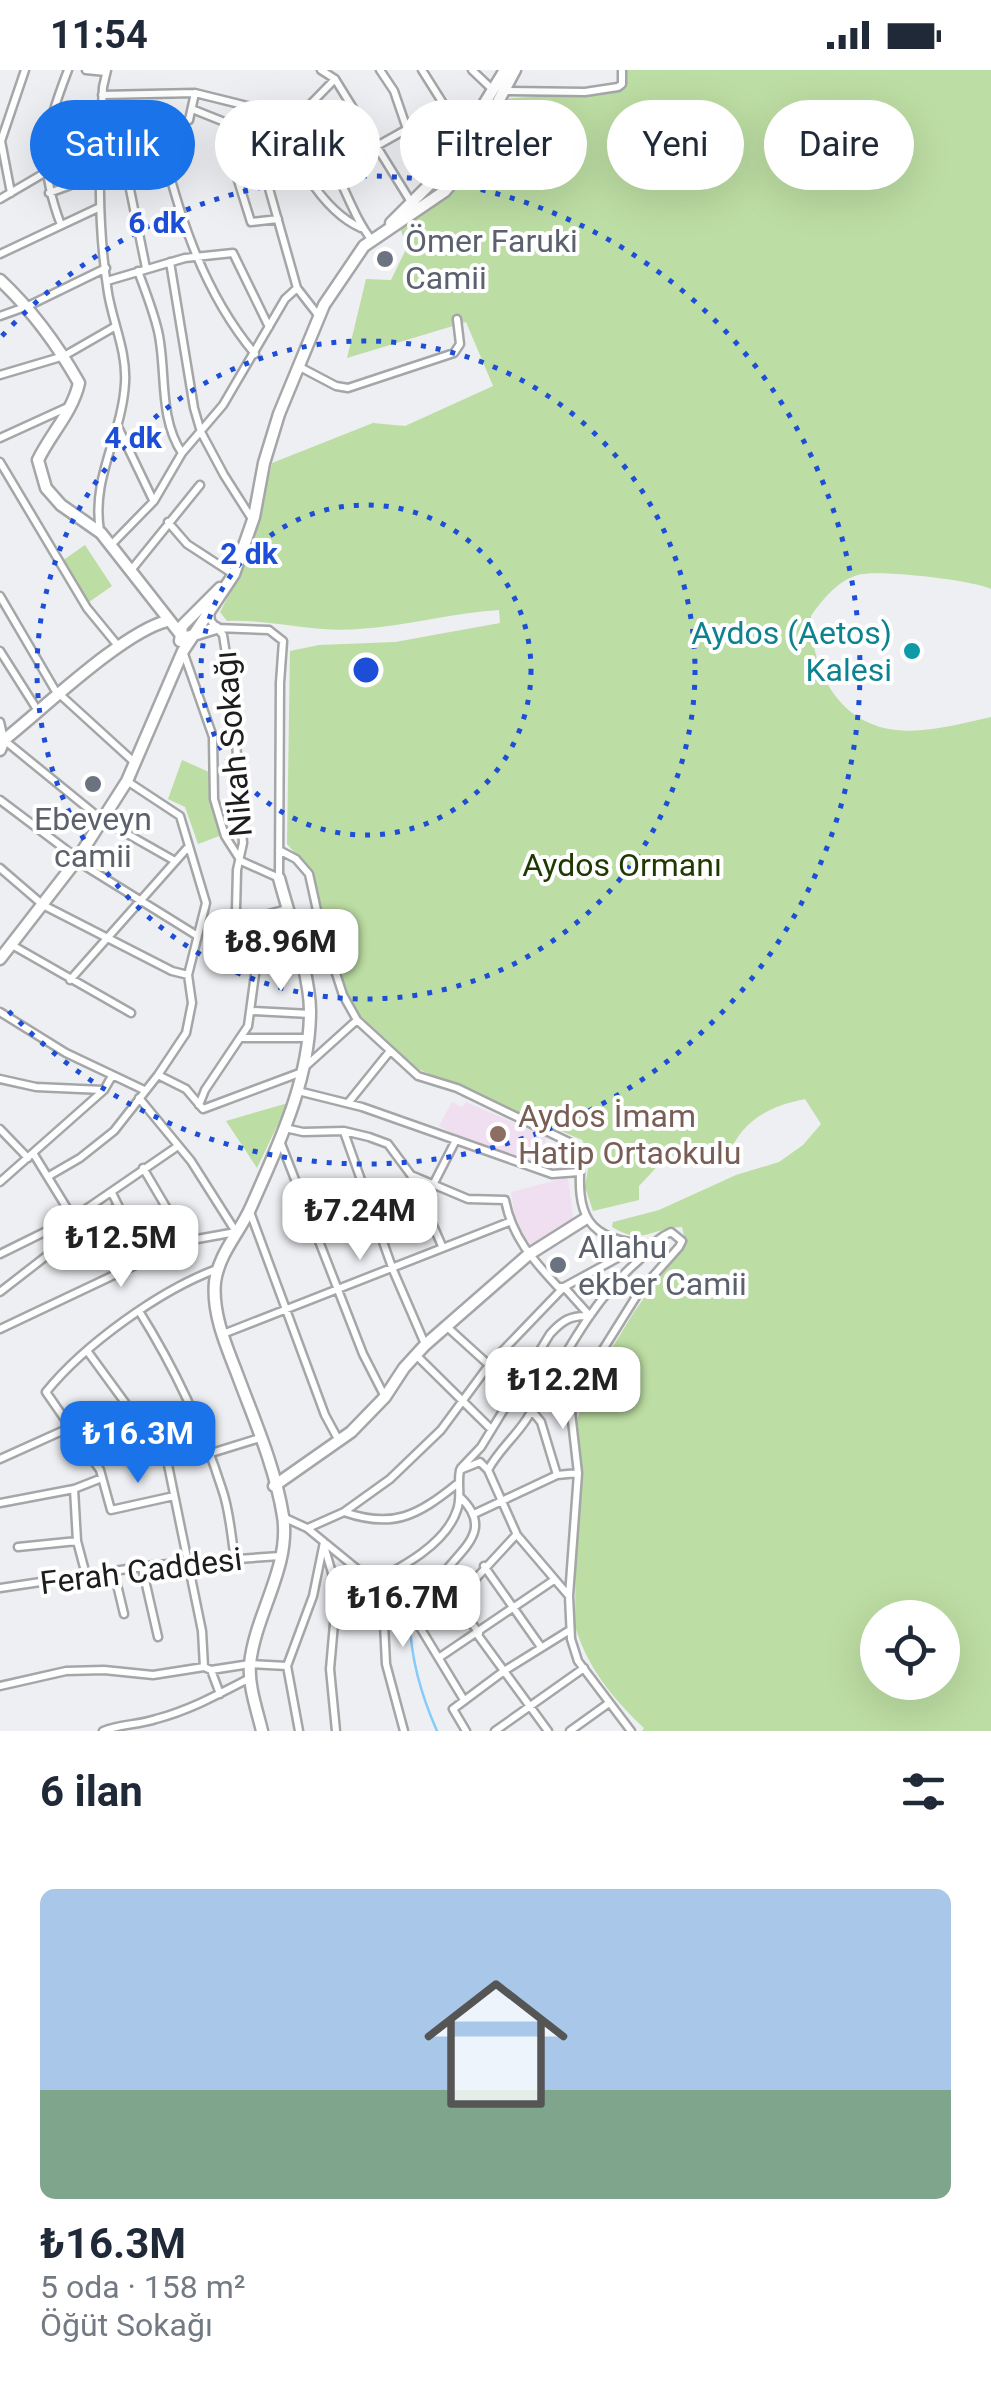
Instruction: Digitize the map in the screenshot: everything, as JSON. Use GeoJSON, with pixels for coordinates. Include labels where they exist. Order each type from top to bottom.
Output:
{"type":"FeatureCollection","features":[{"type":"Feature","properties":{"kind":"street"},"geometry":{"type":"LineString","coordinates":[[11,192],[2,141],[25,70]]}},
{"type":"Feature","properties":{"kind":"street"},"geometry":{"type":"LineString","coordinates":[[58,100],[68,70]]}},
{"type":"Feature","properties":{"kind":"street"},"geometry":{"type":"LineString","coordinates":[[86,70],[106,71],[102,100]]}},
{"type":"Feature","properties":{"kind":"street"},"geometry":{"type":"LineString","coordinates":[[320,70],[335,79],[347,100]]}},
{"type":"Feature","properties":{"kind":"street"},"geometry":{"type":"LineString","coordinates":[[380,70],[400,109]]}},
{"type":"Feature","properties":{"kind":"street"},"geometry":{"type":"LineString","coordinates":[[422,70],[441,100]]}},
{"type":"Feature","properties":{"kind":"street"},"geometry":{"type":"LineString","coordinates":[[472,70],[499,91],[519,94],[618,88],[622,84],[622,70]]}},
{"type":"Feature","properties":{"kind":"street"},"geometry":{"type":"LineString","coordinates":[[414,206],[445,191],[460,173],[505,70]]}},
{"type":"Feature","properties":{"kind":"street"},"geometry":{"type":"LineString","coordinates":[[492,100],[515,70]]}},
{"type":"Feature","properties":{"kind":"street"},"geometry":{"type":"LineString","coordinates":[[314,100],[335,79]]}},
{"type":"Feature","properties":{"kind":"street"},"geometry":{"type":"LineString","coordinates":[[102,95],[196,93],[224,100]]}},
{"type":"Feature","properties":{"kind":"street"},"geometry":{"type":"LineString","coordinates":[[194,100],[196,93]]}},
{"type":"Feature","properties":{"kind":"street"},"geometry":{"type":"LineString","coordinates":[[380,156],[414,206]]}},
{"type":"Feature","properties":{"kind":"street"},"geometry":{"type":"LineString","coordinates":[[0,199],[30,181]]}},
{"type":"Feature","properties":{"kind":"street"},"geometry":{"type":"LineString","coordinates":[[49,190],[61,225]]}},
{"type":"Feature","properties":{"kind":"street"},"geometry":{"type":"LineString","coordinates":[[49,193],[57,190]]}},
{"type":"Feature","properties":{"kind":"street"},"geometry":{"type":"LineString","coordinates":[[98,190],[107,281],[125,380],[118,427],[102,466],[101,533]]}},
{"type":"Feature","properties":{"kind":"street"},"geometry":{"type":"LineString","coordinates":[[129,190],[142,270],[158,332],[168,418],[182,453]]}},
{"type":"Feature","properties":{"kind":"street"},"geometry":{"type":"LineString","coordinates":[[175,190],[194,256],[226,315],[254,354]]}},
{"type":"Feature","properties":{"kind":"street"},"geometry":{"type":"LineString","coordinates":[[242,190],[251,222],[278,219]]}},
{"type":"Feature","properties":{"kind":"street"},"geometry":{"type":"LineString","coordinates":[[270,190],[298,288],[318,315]]}},
{"type":"Feature","properties":{"kind":"street"},"geometry":{"type":"LineString","coordinates":[[320,190],[344,220],[362,228]]}},
{"type":"Feature","properties":{"kind":"street"},"geometry":{"type":"LineString","coordinates":[[345,190],[362,228],[372,240]]}},
{"type":"Feature","properties":{"kind":"street"},"geometry":{"type":"LineString","coordinates":[[131,1013],[5,949],[43,905],[127,781],[183,652],[234,574],[253,520],[264,464],[318,315],[358,255],[427,190]]}},
{"type":"Feature","properties":{"kind":"street"},"geometry":{"type":"LineString","coordinates":[[0,254],[99,208]]}},
{"type":"Feature","properties":{"kind":"street"},"geometry":{"type":"LineString","coordinates":[[107,281],[194,256],[233,253],[270,328]]}},
{"type":"Feature","properties":{"kind":"street"},"geometry":{"type":"LineString","coordinates":[[170,262],[194,408],[224,475],[253,520]]}},
{"type":"Feature","properties":{"kind":"street"},"geometry":{"type":"LineString","coordinates":[[0,316],[106,268]]}},
{"type":"Feature","properties":{"kind":"street"},"geometry":{"type":"LineString","coordinates":[[0,280],[28,306],[78,383],[74,404],[48,440],[38,468],[46,488],[61,506],[101,533],[167,621],[182,631],[269,630],[284,641],[280,684],[279,878],[310,1014],[298,1091],[249,1211],[218,1268],[215,1304],[283,1518],[281,1556],[250,1664],[258,1730]]}},
{"type":"Feature","properties":{"kind":"street"},"geometry":{"type":"LineString","coordinates":[[110,546],[154,501],[182,453],[223,405],[285,299],[298,288]]}},
{"type":"Feature","properties":{"kind":"street"},"geometry":{"type":"LineString","coordinates":[[298,366],[336,386],[354,387],[454,354],[460,344],[456,319]]}},
{"type":"Feature","properties":{"kind":"street"},"geometry":{"type":"LineString","coordinates":[[0,375],[64,356],[116,326]]}},
{"type":"Feature","properties":{"kind":"street"},"geometry":{"type":"LineString","coordinates":[[0,438],[74,404]]}},
{"type":"Feature","properties":{"kind":"street"},"geometry":{"type":"LineString","coordinates":[[118,427],[154,501]]}},
{"type":"Feature","properties":{"kind":"street"},"geometry":{"type":"LineString","coordinates":[[0,462],[87,608],[120,647]]}},
{"type":"Feature","properties":{"kind":"street"},"geometry":{"type":"LineString","coordinates":[[132,570],[200,486]]}},
{"type":"Feature","properties":{"kind":"street"},"geometry":{"type":"LineString","coordinates":[[168,522],[187,544],[234,574]]}},
{"type":"Feature","properties":{"kind":"street"},"geometry":{"type":"LineString","coordinates":[[234,574],[182,631],[183,652],[213,737],[216,809],[232,850],[241,861],[279,878]]}},
{"type":"Feature","properties":{"kind":"street"},"geometry":{"type":"LineString","coordinates":[[0,596],[60,695],[134,762]]}},
{"type":"Feature","properties":{"kind":"street","name":"Nikah Sokağı"},"geometry":{"type":"LineString","coordinates":[[210,612],[222,635],[233,698],[243,843],[236,888],[239,922]]}},
{"type":"Feature","properties":{"kind":"street"},"geometry":{"type":"LineString","coordinates":[[1,744],[120,647],[155,624],[167,621]]}},
{"type":"Feature","properties":{"kind":"street"},"geometry":{"type":"LineString","coordinates":[[0,651],[39,712]]}},
{"type":"Feature","properties":{"kind":"street"},"geometry":{"type":"LineString","coordinates":[[0,722],[1,744]]}},
{"type":"Feature","properties":{"kind":"street"},"geometry":{"type":"LineString","coordinates":[[1,744],[101,818],[176,861]]}},
{"type":"Feature","properties":{"kind":"street"},"geometry":{"type":"LineString","coordinates":[[49,1176],[80,1158],[114,1130],[186,1033],[192,1003],[188,975],[206,903],[180,816],[127,781]]}},
{"type":"Feature","properties":{"kind":"street"},"geometry":{"type":"LineString","coordinates":[[0,800],[76,859],[196,935]]}},
{"type":"Feature","properties":{"kind":"street"},"geometry":{"type":"LineString","coordinates":[[70,980],[189,846]]}},
{"type":"Feature","properties":{"kind":"street"},"geometry":{"type":"LineString","coordinates":[[279,850],[296,859],[309,874],[342,995],[357,1020],[418,1076],[456,1088],[571,1143],[581,1156],[578,1196],[585,1219],[601,1232],[627,1243],[647,1244]]}},
{"type":"Feature","properties":{"kind":"street"},"geometry":{"type":"LineString","coordinates":[[0,868],[43,905],[172,971],[188,975]]}},
{"type":"Feature","properties":{"kind":"street"},"geometry":{"type":"LineString","coordinates":[[201,1107],[204,1090],[243,1038],[252,1011],[256,968],[239,922],[287,909]]}},
{"type":"Feature","properties":{"kind":"street"},"geometry":{"type":"LineString","coordinates":[[256,968],[300,960]]}},
{"type":"Feature","properties":{"kind":"street"},"geometry":{"type":"LineString","coordinates":[[252,1011],[310,1014]]}},
{"type":"Feature","properties":{"kind":"street"},"geometry":{"type":"LineString","coordinates":[[0,1012],[66,1054],[144,1090]]}},
{"type":"Feature","properties":{"kind":"street"},"geometry":{"type":"LineString","coordinates":[[201,1107],[303,1070],[357,1020]]}},
{"type":"Feature","properties":{"kind":"street"},"geometry":{"type":"LineString","coordinates":[[243,1038],[306,1038]]}},
{"type":"Feature","properties":{"kind":"street"},"geometry":{"type":"LineString","coordinates":[[348,1103],[390,1050]]}},
{"type":"Feature","properties":{"kind":"street"},"geometry":{"type":"LineString","coordinates":[[158,1075],[186,1089],[201,1107]]}},
{"type":"Feature","properties":{"kind":"street"},"geometry":{"type":"LineString","coordinates":[[0,1182],[104,1090],[112,1076]]}},
{"type":"Feature","properties":{"kind":"street"},"geometry":{"type":"LineString","coordinates":[[0,1079],[36,1086],[104,1090]]}},
{"type":"Feature","properties":{"kind":"street"},"geometry":{"type":"LineString","coordinates":[[298,1091],[348,1103],[552,1174],[580,1172]]}},
{"type":"Feature","properties":{"kind":"street"},"geometry":{"type":"LineString","coordinates":[[138,1098],[178,1146],[236,1232]]}},
{"type":"Feature","properties":{"kind":"street"},"geometry":{"type":"LineString","coordinates":[[284,1128],[303,1132],[344,1131],[388,1144],[411,1175],[442,1246]]}},
{"type":"Feature","properties":{"kind":"street"},"geometry":{"type":"LineString","coordinates":[[0,1129],[49,1176],[72,1218]]}},
{"type":"Feature","properties":{"kind":"street"},"geometry":{"type":"LineString","coordinates":[[344,1131],[393,1270],[426,1345]]}},
{"type":"Feature","properties":{"kind":"street"},"geometry":{"type":"LineString","coordinates":[[279,1140],[385,1397]]}},
{"type":"Feature","properties":{"kind":"street"},"geometry":{"type":"LineString","coordinates":[[434,1183],[456,1140]]}},
{"type":"Feature","properties":{"kind":"street"},"geometry":{"type":"LineString","coordinates":[[0,1254],[112,1194],[178,1146]]}},
{"type":"Feature","properties":{"kind":"street"},"geometry":{"type":"LineString","coordinates":[[143,1168],[186,1241]]}},
{"type":"Feature","properties":{"kind":"street"},"geometry":{"type":"LineString","coordinates":[[411,1175],[468,1199],[505,1200],[509,1222],[528,1254],[590,1316]]}},
{"type":"Feature","properties":{"kind":"street"},"geometry":{"type":"LineString","coordinates":[[112,1194],[144,1258]]}},
{"type":"Feature","properties":{"kind":"street"},"geometry":{"type":"LineString","coordinates":[[0,1292],[118,1205]]}},
{"type":"Feature","properties":{"kind":"street"},"geometry":{"type":"LineString","coordinates":[[249,1211],[338,1439]]}},
{"type":"Feature","properties":{"kind":"street"},"geometry":{"type":"LineString","coordinates":[[274,1486],[351,1432],[385,1397],[416,1355],[528,1254],[585,1219]]}},
{"type":"Feature","properties":{"kind":"street"},"geometry":{"type":"LineString","coordinates":[[222,1334],[509,1222]]}},
{"type":"Feature","properties":{"kind":"street"},"geometry":{"type":"LineString","coordinates":[[0,1328],[144,1258],[186,1241],[236,1232]]}},
{"type":"Feature","properties":{"kind":"street"},"geometry":{"type":"LineString","coordinates":[[307,1528],[344,1512],[390,1479],[440,1430],[488,1365],[564,1287],[672,1232],[682,1241],[638,1292],[571,1412],[578,1473],[570,1630],[578,1661],[631,1731]]}},
{"type":"Feature","properties":{"kind":"street"},"geometry":{"type":"LineString","coordinates":[[488,1470],[590,1316],[623,1272],[640,1260],[647,1244]]}},
{"type":"Feature","properties":{"kind":"street"},"geometry":{"type":"LineString","coordinates":[[174,1496],[110,1510],[102,1478],[46,1392],[139,1311],[187,1280],[218,1268]]}},
{"type":"Feature","properties":{"kind":"street"},"geometry":{"type":"LineString","coordinates":[[139,1311],[169,1359],[224,1492],[235,1559]]}},
{"type":"Feature","properties":{"kind":"street"},"geometry":{"type":"LineString","coordinates":[[373,1582],[406,1564],[435,1540],[456,1514],[460,1497],[457,1484],[466,1459],[481,1447],[550,1334],[563,1320],[590,1316]]}},
{"type":"Feature","properties":{"kind":"street"},"geometry":{"type":"LineString","coordinates":[[446,1326],[488,1365]]}},
{"type":"Feature","properties":{"kind":"street"},"geometry":{"type":"LineString","coordinates":[[88,1352],[167,1460],[208,1668],[220,1694]]}},
{"type":"Feature","properties":{"kind":"street"},"geometry":{"type":"LineString","coordinates":[[416,1355],[491,1429]]}},
{"type":"Feature","properties":{"kind":"street"},"geometry":{"type":"LineString","coordinates":[[530,1410],[541,1422],[557,1475]]}},
{"type":"Feature","properties":{"kind":"street"},"geometry":{"type":"LineString","coordinates":[[0,1460],[71,1427]]}},
{"type":"Feature","properties":{"kind":"street"},"geometry":{"type":"LineString","coordinates":[[92,1460],[153,1437]]}},
{"type":"Feature","properties":{"kind":"street"},"geometry":{"type":"LineString","coordinates":[[167,1460],[208,1454],[260,1438]]}},
{"type":"Feature","properties":{"kind":"street"},"geometry":{"type":"LineString","coordinates":[[460,1470],[480,1462],[488,1470],[517,1535],[569,1596]]}},
{"type":"Feature","properties":{"kind":"street"},"geometry":{"type":"LineString","coordinates":[[474,1514],[557,1475],[578,1473]]}},
{"type":"Feature","properties":{"kind":"street"},"geometry":{"type":"LineString","coordinates":[[0,1503],[74,1489],[102,1478]]}},
{"type":"Feature","properties":{"kind":"street"},"geometry":{"type":"LineString","coordinates":[[344,1512],[373,1522],[399,1518],[432,1504],[457,1484]]}},
{"type":"Feature","properties":{"kind":"street"},"geometry":{"type":"LineString","coordinates":[[74,1489],[78,1541],[86,1575]]}},
{"type":"Feature","properties":{"kind":"street"},"geometry":{"type":"LineString","coordinates":[[418,1624],[439,1580],[472,1540],[474,1514],[460,1497]]}},
{"type":"Feature","properties":{"kind":"street"},"geometry":{"type":"LineString","coordinates":[[283,1518],[307,1528],[373,1582],[383,1603],[386,1664],[404,1731]]}},
{"type":"Feature","properties":{"kind":"street"},"geometry":{"type":"LineString","coordinates":[[456,1600],[517,1535]]}},
{"type":"Feature","properties":{"kind":"street"},"geometry":{"type":"LineString","coordinates":[[18,1547],[78,1541]]}},
{"type":"Feature","properties":{"kind":"street"},"geometry":{"type":"LineString","coordinates":[[299,1731],[288,1666],[313,1596],[324,1542]]}},
{"type":"Feature","properties":{"kind":"street"},"geometry":{"type":"LineString","coordinates":[[324,1542],[326,1563],[337,1590],[330,1670],[336,1731]]}},
{"type":"Feature","properties":{"kind":"street","name":"Ferah Caddesi"},"geometry":{"type":"LineString","coordinates":[[0,1588],[142,1567],[281,1556]]}},
{"type":"Feature","properties":{"kind":"street"},"geometry":{"type":"LineString","coordinates":[[484,1566],[542,1647]]}},
{"type":"Feature","properties":{"kind":"street"},"geometry":{"type":"LineString","coordinates":[[142,1567],[158,1638]]}},
{"type":"Feature","properties":{"kind":"street"},"geometry":{"type":"LineString","coordinates":[[114,1571],[124,1614]]}},
{"type":"Feature","properties":{"kind":"street"},"geometry":{"type":"LineString","coordinates":[[439,1580],[548,1731]]}},
{"type":"Feature","properties":{"kind":"street"},"geometry":{"type":"LineString","coordinates":[[440,1658],[554,1580]]}},
{"type":"Feature","properties":{"kind":"street"},"geometry":{"type":"LineString","coordinates":[[383,1603],[418,1624],[464,1700]]}},
{"type":"Feature","properties":{"kind":"street"},"geometry":{"type":"LineString","coordinates":[[466,1731],[453,1708],[570,1630]]}},
{"type":"Feature","properties":{"kind":"street"},"geometry":{"type":"LineString","coordinates":[[0,1686],[66,1671],[153,1675],[250,1664],[288,1666]]}},
{"type":"Feature","properties":{"kind":"street"},"geometry":{"type":"LineString","coordinates":[[495,1731],[584,1668]]}},
{"type":"Feature","properties":{"kind":"street"},"geometry":{"type":"LineString","coordinates":[[103,1731],[152,1721],[203,1704],[251,1677]]}},
{"type":"Feature","properties":{"kind":"street"},"geometry":{"type":"LineString","coordinates":[[570,1731],[610,1703]]}},
{"type":"Feature","properties":{"kind":"shaded area","name":"Aydos İmam Hatip Ortaokulu"},"geometry":{"type":"Polygon","coordinates":[[[452,1102],[462,1107],[466,1102],[547,1137],[538,1165],[488,1151],[439,1126],[452,1102]]]}},
{"type":"Feature","properties":{"kind":"shaded area"},"geometry":{"type":"Polygon","coordinates":[[[568,1177],[574,1224],[527,1251],[515,1219],[511,1192],[568,1177]]]}},
{"type":"Feature","properties":{"kind":"green space","name":"Aydos Ormanı"},"geometry":{"type":"Polygon","coordinates":[[[620,70],[991,70],[991,589],[924,576],[858,575],[837,586],[811,616],[816,653],[830,688],[854,714],[870,723],[914,731],[991,717],[991,1731],[642,1731],[644,1728],[602,1681],[575,1626],[577,1420],[590,1384],[634,1312],[685,1241],[682,1227],[640,1236],[612,1227],[613,1222],[659,1210],[736,1175],[779,1162],[803,1145],[821,1124],[805,1099],[783,1105],[754,1120],[733,1145],[694,1149],[689,1159],[668,1155],[639,1186],[639,1200],[593,1211],[585,1187],[590,1156],[582,1140],[418,1069],[351,1007],[312,873],[287,844],[290,651],[319,645],[395,642],[500,623],[499,610],[342,630],[227,621],[220,612],[250,555],[272,463],[373,423],[405,426],[493,386],[466,322],[347,358],[366,279],[391,280],[407,247],[400,228],[450,190],[587,190],[587,100],[501,99],[619,91],[620,70]]]}},
{"type":"Feature","properties":{"kind":"green space"},"geometry":{"type":"Polygon","coordinates":[[[85,545],[112,586],[89,602],[62,561],[85,545]]]}},
{"type":"Feature","properties":{"kind":"green space"},"geometry":{"type":"Polygon","coordinates":[[[182,760],[209,772],[211,804],[222,835],[198,844],[185,807],[168,799],[182,760]]]}},
{"type":"Feature","properties":{"kind":"green space"},"geometry":{"type":"Polygon","coordinates":[[[288,1103],[257,1168],[226,1121],[288,1103]]]}},
{"type":"Feature","properties":{"kind":"waterway"},"geometry":{"type":"LineString","coordinates":[[410,1612],[422,1587]]}},
{"type":"Feature","properties":{"kind":"waterway"},"geometry":{"type":"LineString","coordinates":[[410,1623],[418,1678],[437,1731]]}},
{"type":"Feature","properties":{"kind":"place","name":"Ömer Faruki Camii"},"geometry":{"type":"Point","coordinates":[385,259]}},
{"type":"Feature","properties":{"kind":"place","name":"Aydos (Aetos) Kalesi"},"geometry":{"type":"Point","coordinates":[912,651]}},
{"type":"Feature","properties":{"kind":"place","name":"Ebeveyn camii"},"geometry":{"type":"Point","coordinates":[93,784]}},
{"type":"Feature","properties":{"kind":"place","name":"Aydos İmam Hatip Ortaokulu"},"geometry":{"type":"Point","coordinates":[498,1134]}},
{"type":"Feature","properties":{"kind":"place","name":"Allahu ekber Camii"},"geometry":{"type":"Point","coordinates":[558,1265]}}]}
